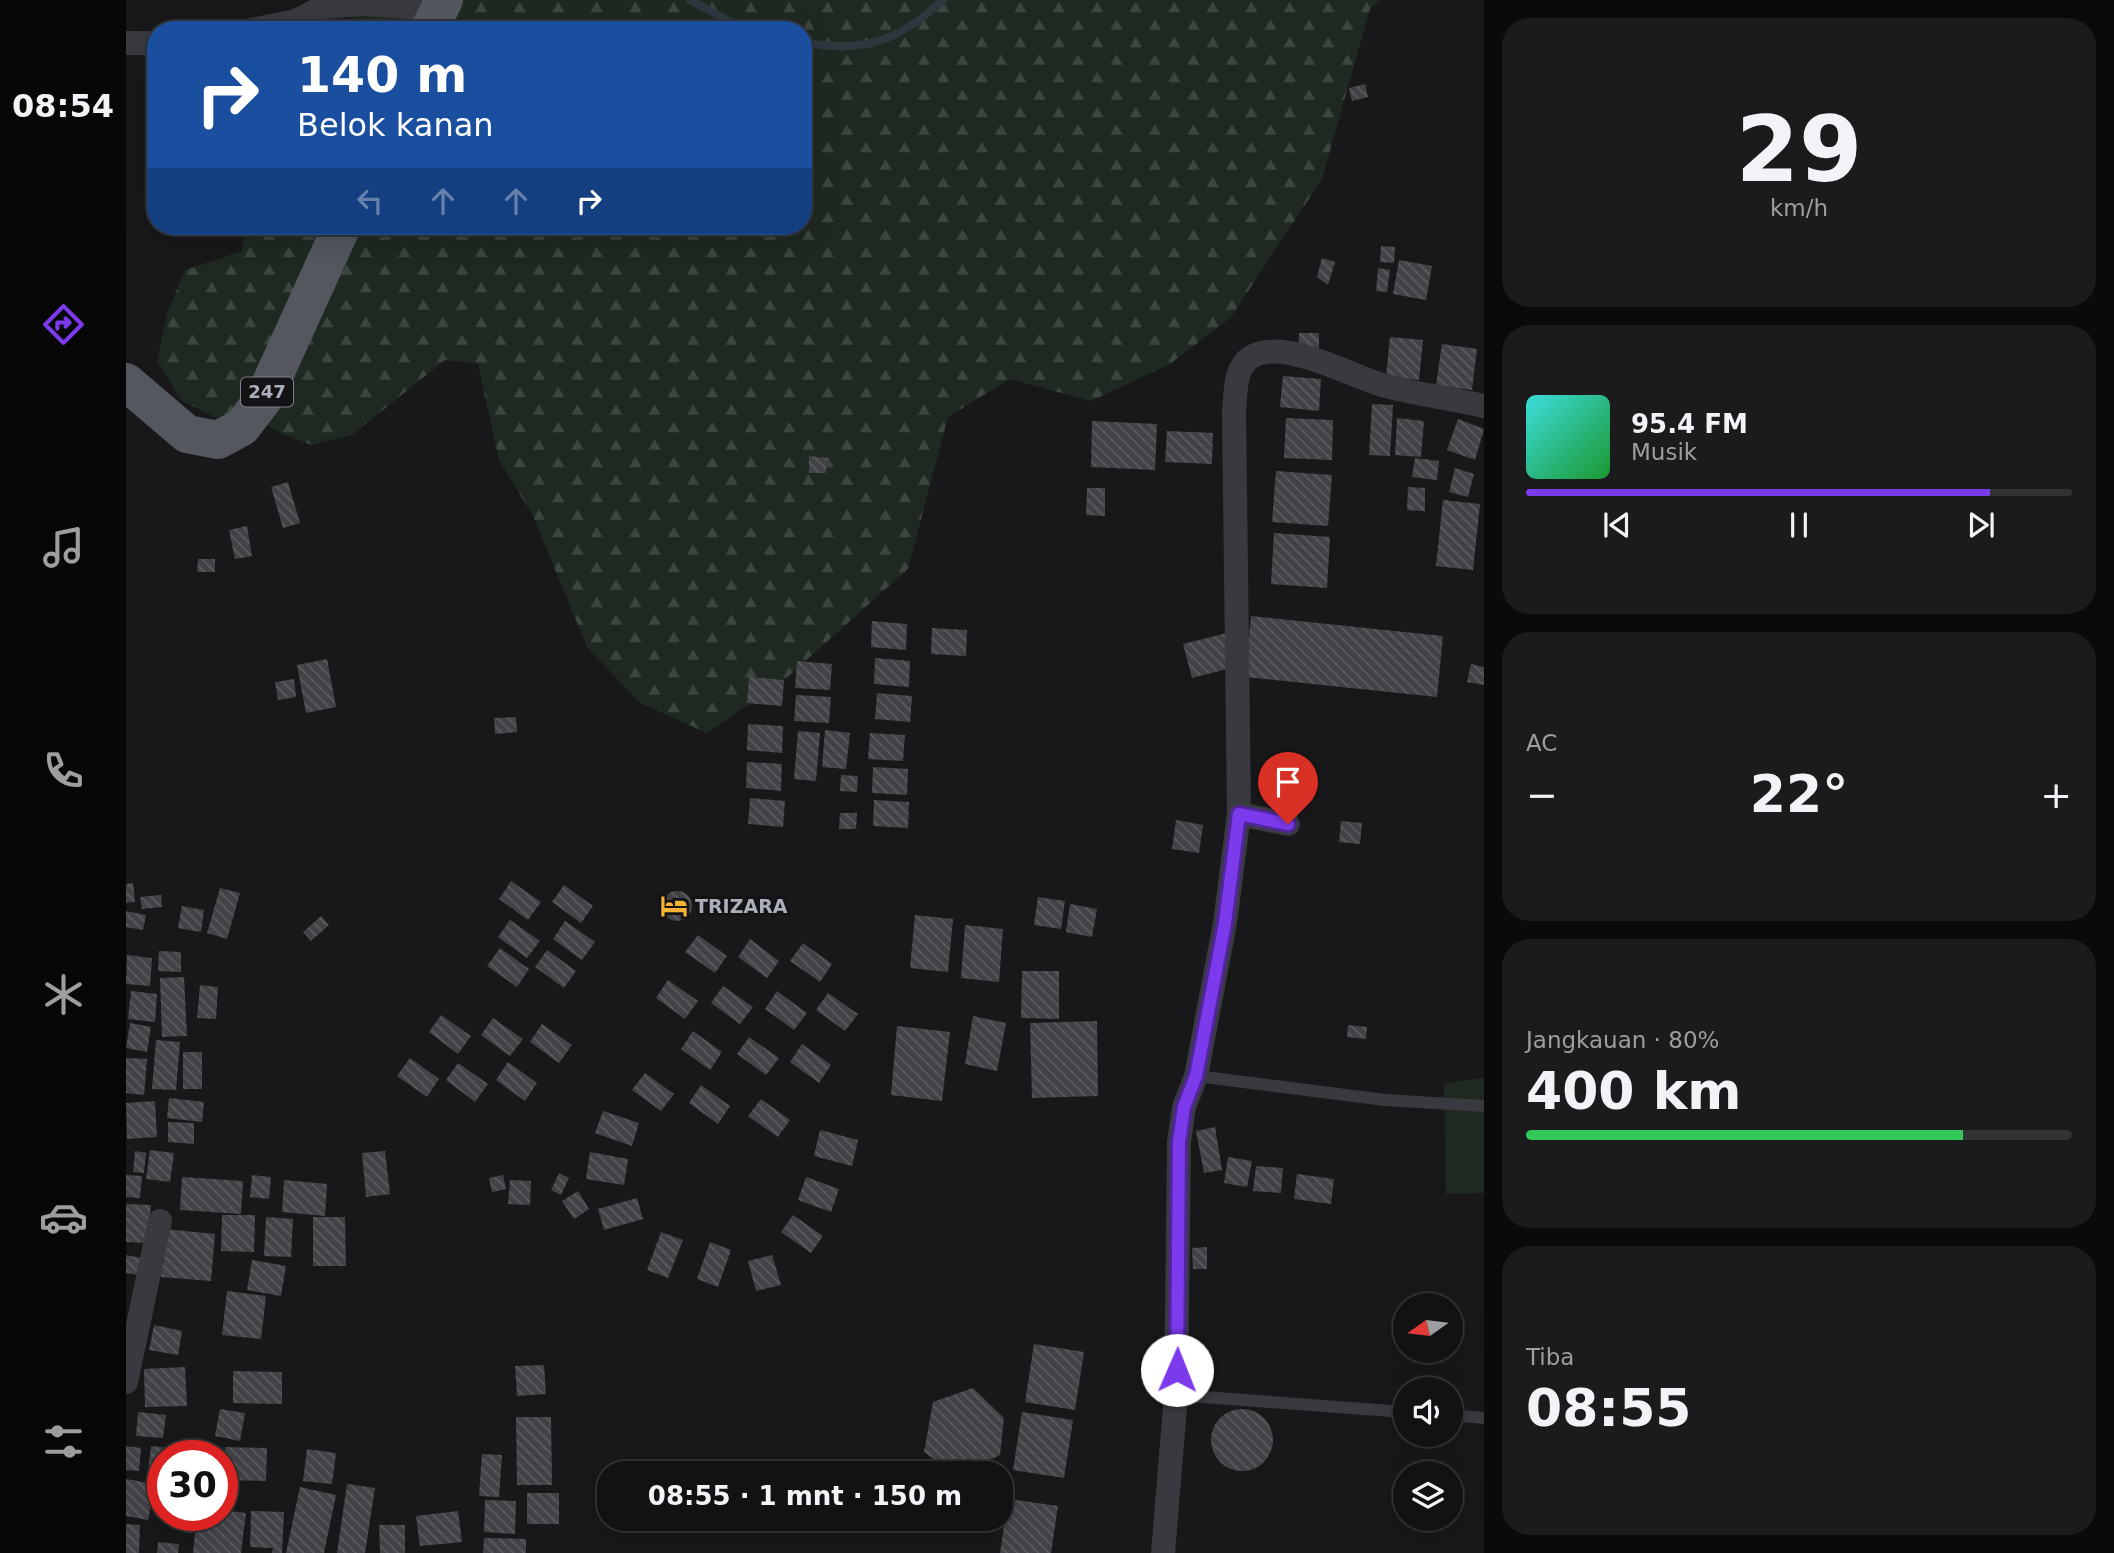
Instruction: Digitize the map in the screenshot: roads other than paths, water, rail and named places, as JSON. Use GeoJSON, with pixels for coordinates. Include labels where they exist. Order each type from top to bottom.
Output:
{"type":"FeatureCollection","features":[{"type":"Feature","properties":{"kind":"main road","name":"247"},"geometry":{"type":"LineString","coordinates":[[126,382],[187,434],[218,440],[242,427],[264,398],[338,235]]}},
{"type":"Feature","properties":{"kind":"street"},"geometry":{"type":"LineString","coordinates":[[296,21],[323,7],[364,4],[437,13]]}},
{"type":"Feature","properties":{"kind":"street"},"geometry":{"type":"LineString","coordinates":[[126,43],[147,43]]}},
{"type":"Feature","properties":{"kind":"street"},"geometry":{"type":"LineString","coordinates":[[1163,1553],[1177,1395],[1179,1142],[1184,1107],[1196,1076],[1225,923],[1239,814],[1234,411],[1238,374],[1251,357],[1271,351],[1304,356],[1380,384],[1484,406]]}},
{"type":"Feature","properties":{"kind":"street"},"geometry":{"type":"LineString","coordinates":[[1239,814],[1288,824]]}},
{"type":"Feature","properties":{"kind":"street"},"geometry":{"type":"LineString","coordinates":[[126,1382],[160,1221]]}},
{"type":"Feature","properties":{"kind":"lane"},"geometry":{"type":"LineString","coordinates":[[1196,1076],[1385,1100],[1484,1106]]}},
{"type":"Feature","properties":{"kind":"lane"},"geometry":{"type":"LineString","coordinates":[[1177,1395],[1393,1411]]}},
{"type":"Feature","properties":{"kind":"lane"},"geometry":{"type":"LineString","coordinates":[[1463,1416],[1484,1418]]}},
{"type":"Feature","properties":{"kind":"waterway"},"geometry":{"type":"LineString","coordinates":[[690,0],[729,21]]}},
{"type":"Feature","properties":{"kind":"waterway"},"geometry":{"type":"LineString","coordinates":[[812,43],[844,46],[879,41],[911,26],[943,0]]}},
{"type":"Feature","properties":{"kind":"place","name":"TRIZARA"},"geometry":{"type":"Point","coordinates":[674,906]}}]}
